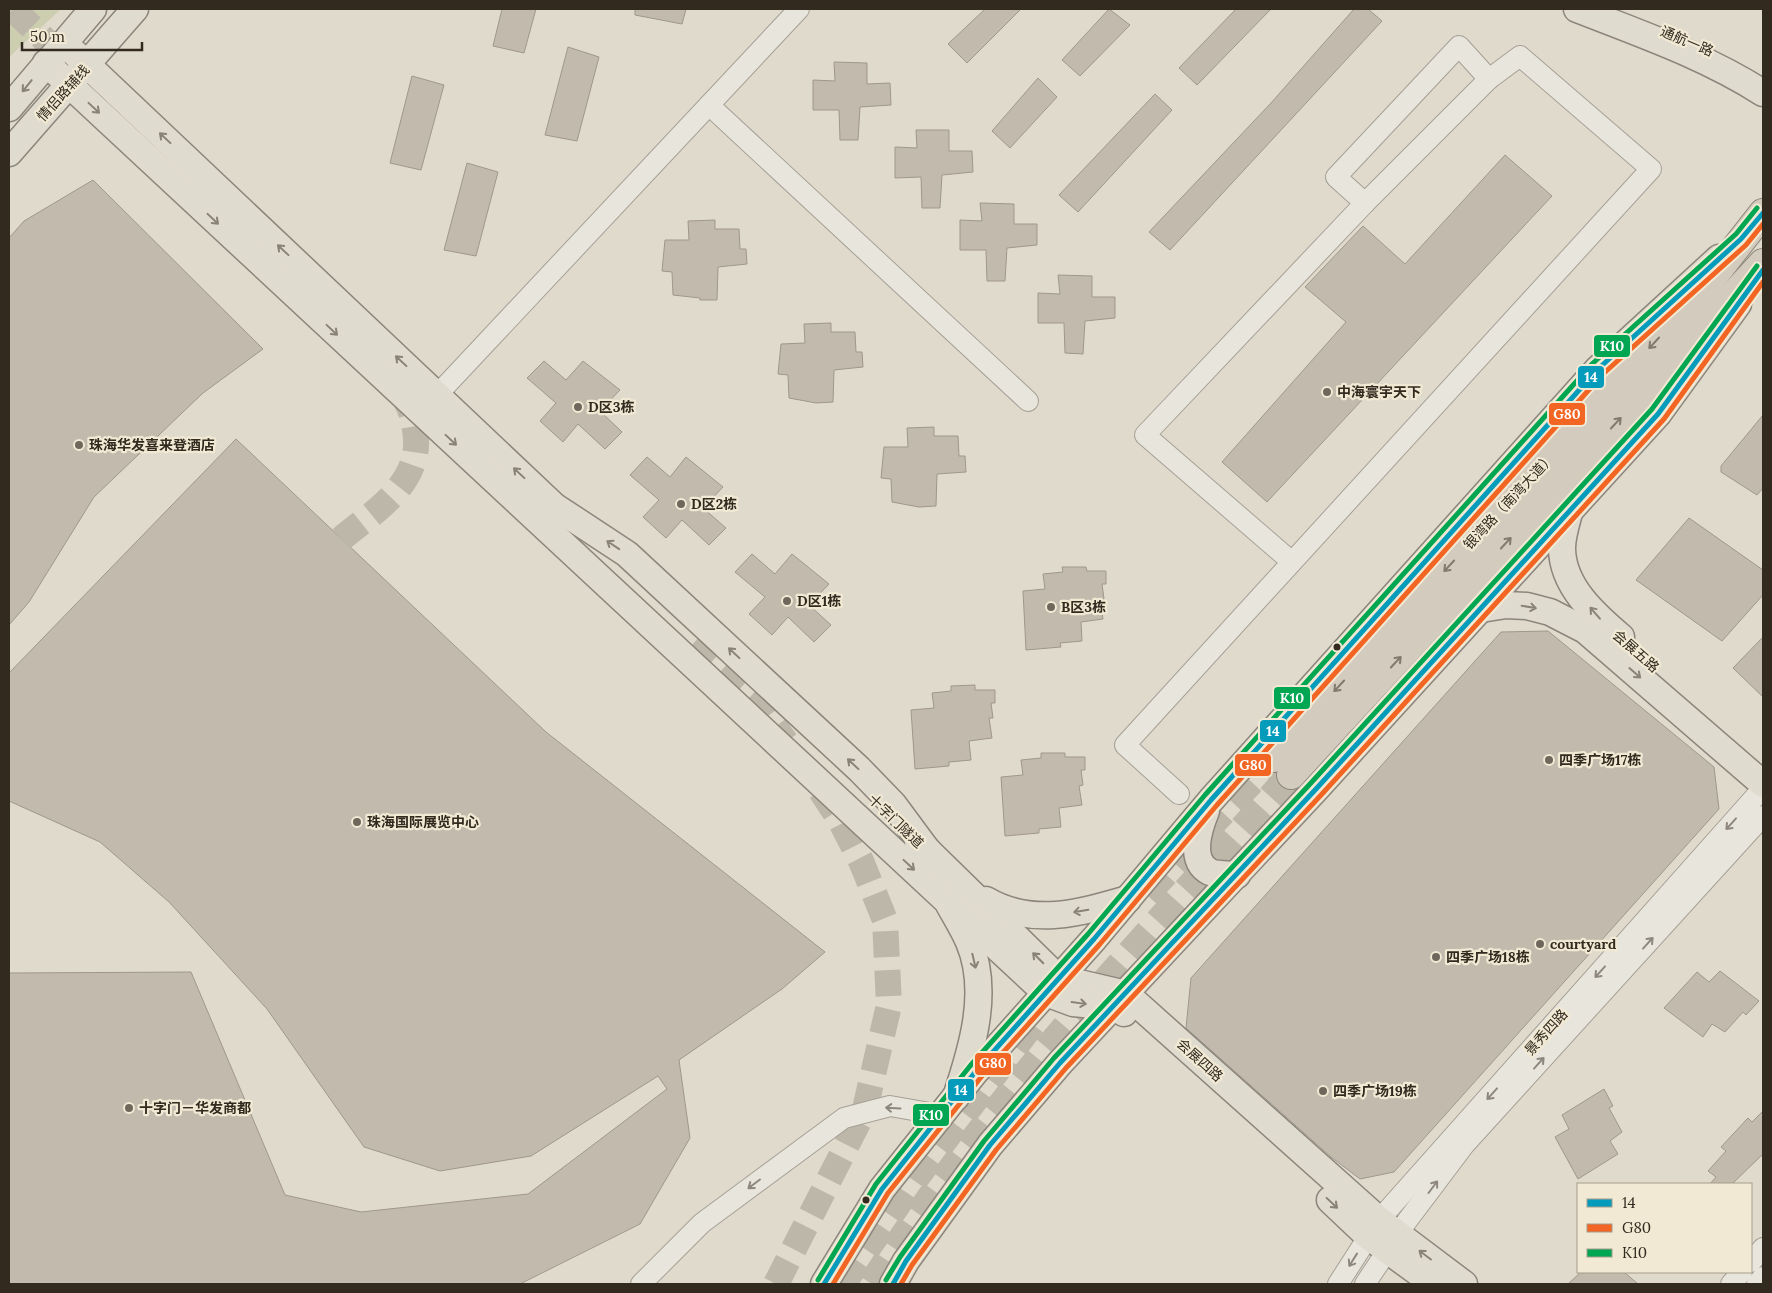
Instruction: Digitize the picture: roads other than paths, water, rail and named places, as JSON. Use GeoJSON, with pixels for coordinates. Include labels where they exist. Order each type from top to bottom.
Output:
{"type":"FeatureCollection","features":[{"type":"Feature","properties":{"kind":"highway","name":"银湾路（南湾大道）"},"geometry":{"type":"LineString","coordinates":[[1763,213],[1701,292],[1282,767],[1763,264]]}},
{"type":"Feature","properties":{"kind":"main road"},"geometry":{"type":"LineString","coordinates":[[9,108],[93,9]]}},
{"type":"Feature","properties":{"kind":"main road","name":"情侣路辅线"},"geometry":{"type":"LineString","coordinates":[[9,153],[135,9]]}},
{"type":"Feature","properties":{"kind":"main road"},"geometry":{"type":"LineString","coordinates":[[1577,9],[1685,51],[1735,75],[1763,93]]}},
{"type":"Feature","properties":{"kind":"main road","name":"通航一路"},"geometry":{"type":"LineString","coordinates":[[1611,9],[1763,73]]}},
{"type":"Feature","properties":{"kind":"main road"},"geometry":{"type":"LineString","coordinates":[[64,43],[554,506],[627,554],[876,786],[898,810],[958,895],[970,942],[978,991],[975,1035],[948,1106]]}},
{"type":"Feature","properties":{"kind":"main road"},"geometry":{"type":"LineString","coordinates":[[46,63],[958,895],[1052,985],[1073,1003],[1120,1000]]}},
{"type":"Feature","properties":{"kind":"main road"},"geometry":{"type":"LineString","coordinates":[[824,1284],[882,1189],[948,1106],[1128,899],[1210,800],[1598,369],[1741,239]]}},
{"type":"Feature","properties":{"kind":"main road"},"geometry":{"type":"LineString","coordinates":[[893,1284],[906,1261],[990,1145],[1060,1063],[1237,874],[1658,414],[1763,270]]}},
{"type":"Feature","properties":{"kind":"main road","name":"会展五路"},"geometry":{"type":"LineString","coordinates":[[1569,512],[1562,548],[1565,571],[1576,590],[1597,617],[1763,760]]}},
{"type":"Feature","properties":{"kind":"main road","name":"会展五路"},"geometry":{"type":"LineString","coordinates":[[1481,609],[1506,605],[1526,606],[1550,612],[1585,630],[1763,784]]}},
{"type":"Feature","properties":{"kind":"main road","name":"十字门隧道"},"geometry":{"type":"LineString","coordinates":[[863,789],[930,854]]}},
{"type":"Feature","properties":{"kind":"main road"},"geometry":{"type":"LineString","coordinates":[[1210,800],[1199,833],[1197,846],[1200,864],[1210,872],[1237,874]]}},
{"type":"Feature","properties":{"kind":"main road"},"geometry":{"type":"LineString","coordinates":[[958,895],[1024,915],[1039,916],[1090,910],[1128,899]]}},
{"type":"Feature","properties":{"kind":"main road","name":"会展四路"},"geometry":{"type":"LineString","coordinates":[[1120,1000],[1148,1030],[1383,1236],[1434,1284]]}},
{"type":"Feature","properties":{"kind":"main road","name":"会展四路"},"geometry":{"type":"LineString","coordinates":[[1383,1236],[1464,1284]]}},
{"type":"Feature","properties":{"kind":"street"},"geometry":{"type":"LineString","coordinates":[[437,395],[799,9]]}},
{"type":"Feature","properties":{"kind":"street"},"geometry":{"type":"LineString","coordinates":[[1365,203],[1336,177],[1459,46],[1489,79]]}},
{"type":"Feature","properties":{"kind":"street"},"geometry":{"type":"LineString","coordinates":[[1179,794],[1126,745],[1651,169],[1520,56],[1489,79],[1365,203],[1145,435],[1292,562]]}},
{"type":"Feature","properties":{"kind":"street"},"geometry":{"type":"LineString","coordinates":[[709,105],[1028,401]]}},
{"type":"Feature","properties":{"kind":"street","name":"景秀四路"},"geometry":{"type":"LineString","coordinates":[[1365,1284],[1383,1236],[1763,788]]}},
{"type":"Feature","properties":{"kind":"street","name":"景秀四路"},"geometry":{"type":"LineString","coordinates":[[1338,1284],[1763,816]]}},
{"type":"Feature","properties":{"kind":"street"},"geometry":{"type":"LineString","coordinates":[[641,1284],[702,1223],[844,1118],[890,1106],[948,1106]]}},
{"type":"Feature","properties":{"kind":"street"},"geometry":{"type":"LineString","coordinates":[[1752,1261],[1763,1248]]}},
{"type":"Feature","properties":{"kind":"street"},"geometry":{"type":"LineString","coordinates":[[1731,1284],[1741,1273]]}},
{"type":"Feature","properties":{"kind":"street"},"geometry":{"type":"LineString","coordinates":[[1756,1284],[1763,1276]]}},
{"type":"Feature","properties":{"kind":"tunnel"},"geometry":{"type":"LineString","coordinates":[[13,9],[73,67]]}},
{"type":"Feature","properties":{"kind":"tunnel"},"geometry":{"type":"LineString","coordinates":[[341,539],[369,517],[394,493],[405,480],[412,465],[416,448],[415,430],[412,414],[400,391]]}},
{"type":"Feature","properties":{"kind":"tunnel"},"geometry":{"type":"LineString","coordinates":[[691,646],[762,710],[786,742]]}},
{"type":"Feature","properties":{"kind":"tunnel"},"geometry":{"type":"LineString","coordinates":[[1146,894],[1273,758]]}},
{"type":"Feature","properties":{"kind":"tunnel"},"geometry":{"type":"LineString","coordinates":[[872,1284],[918,1215],[1018,1084],[1125,959],[1291,775]]}},
{"type":"Feature","properties":{"kind":"tunnel"},"geometry":{"type":"LineString","coordinates":[[776,1284],[865,1109],[889,1005],[885,920],[861,861],[840,820],[819,788]]}},
{"type":"Feature","properties":{"kind":"tunnel"},"geometry":{"type":"LineString","coordinates":[[842,1284],[916,1177],[1033,1022]]}},
{"type":"Feature","properties":{"kind":"place","name":"中海寰宇天下"},"geometry":{"type":"Point","coordinates":[1327,392]}},
{"type":"Feature","properties":{"kind":"place","name":"D区3栋"},"geometry":{"type":"Point","coordinates":[578,407]}},
{"type":"Feature","properties":{"kind":"place","name":"珠海华发喜来登酒店"},"geometry":{"type":"Point","coordinates":[79,445]}},
{"type":"Feature","properties":{"kind":"place","name":"D区2栋"},"geometry":{"type":"Point","coordinates":[681,504]}},
{"type":"Feature","properties":{"kind":"place","name":"D区1栋"},"geometry":{"type":"Point","coordinates":[787,601]}},
{"type":"Feature","properties":{"kind":"place","name":"B区3栋"},"geometry":{"type":"Point","coordinates":[1051,607]}},
{"type":"Feature","properties":{"kind":"place","name":"四季广场17栋"},"geometry":{"type":"Point","coordinates":[1549,760]}},
{"type":"Feature","properties":{"kind":"place","name":"珠海国际展览中心"},"geometry":{"type":"Point","coordinates":[357,822]}},
{"type":"Feature","properties":{"kind":"place","name":"courtyard"},"geometry":{"type":"Point","coordinates":[1540,944]}},
{"type":"Feature","properties":{"kind":"place","name":"四季广场18栋"},"geometry":{"type":"Point","coordinates":[1436,957]}},
{"type":"Feature","properties":{"kind":"place","name":"四季广场19栋"},"geometry":{"type":"Point","coordinates":[1323,1091]}},
{"type":"Feature","properties":{"kind":"place","name":"十字门－华发商都"},"geometry":{"type":"Point","coordinates":[129,1108]}}]}
